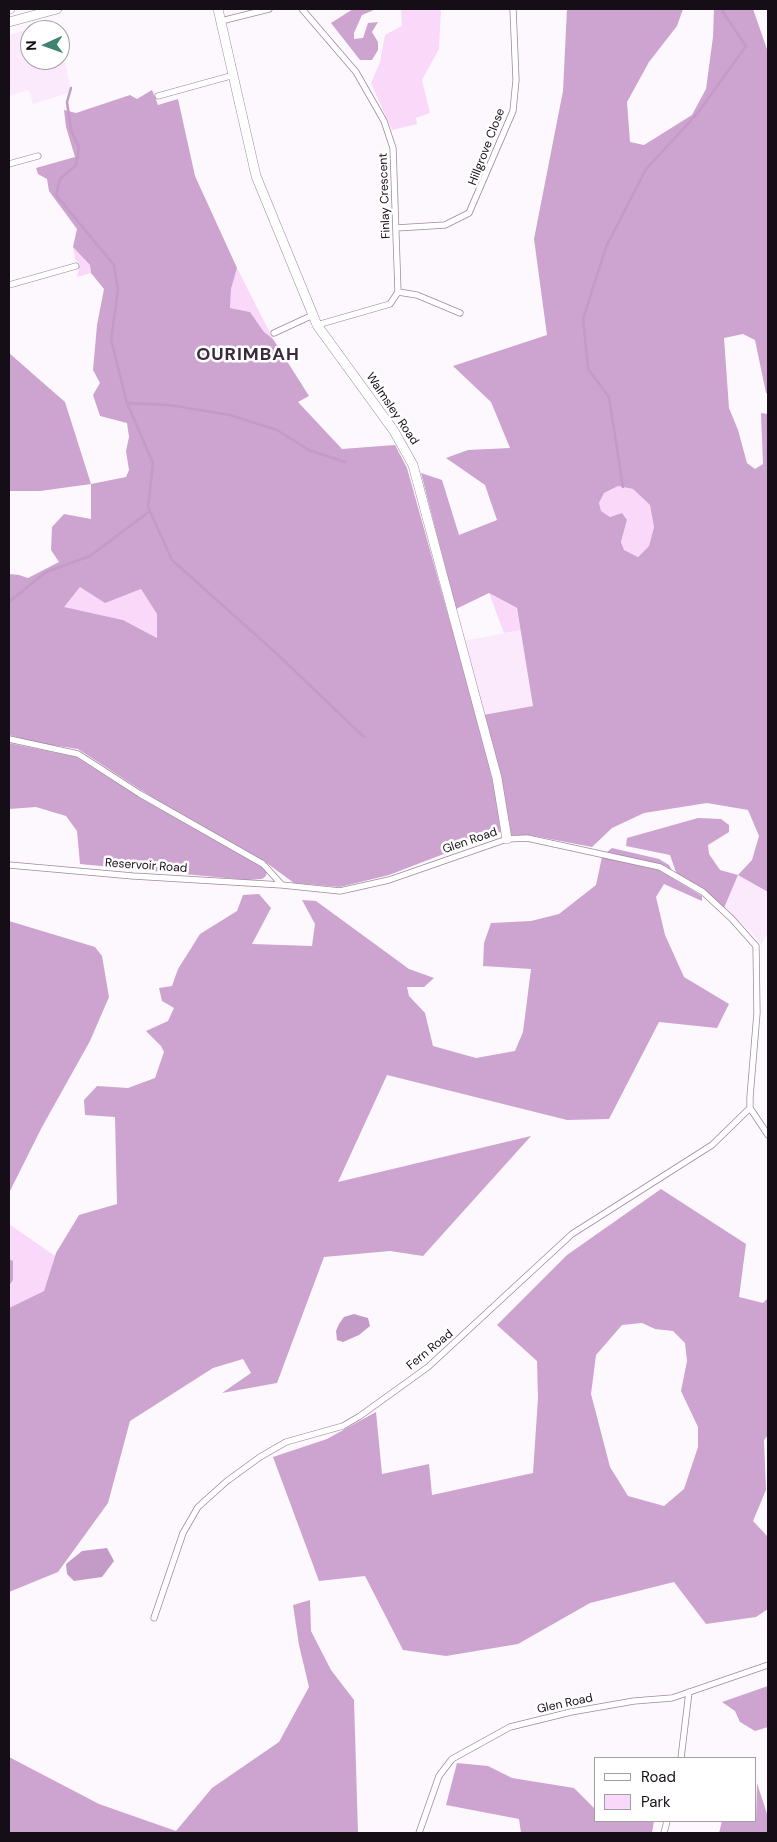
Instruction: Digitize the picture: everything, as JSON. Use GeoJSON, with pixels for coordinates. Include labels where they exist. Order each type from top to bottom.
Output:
{"type":"FeatureCollection","features":[{"type":"Feature","properties":{"kind":"street"},"geometry":{"type":"LineString","coordinates":[[9,22],[57,9]]}},
{"type":"Feature","properties":{"kind":"street","name":"Walmsley Road"},"geometry":{"type":"LineString","coordinates":[[218,9],[256,176],[317,325],[394,432],[413,465],[497,778],[507,839]]}},
{"type":"Feature","properties":{"kind":"street"},"geometry":{"type":"LineString","coordinates":[[221,21],[269,9]]}},
{"type":"Feature","properties":{"kind":"street","name":"Finlay Crescent"},"geometry":{"type":"LineString","coordinates":[[302,9],[356,72],[384,121],[393,148],[398,292]]}},
{"type":"Feature","properties":{"kind":"street","name":"Hillgrove Close"},"geometry":{"type":"LineString","coordinates":[[396,228],[445,226],[469,213],[513,111],[516,80],[512,9]]}},
{"type":"Feature","properties":{"kind":"street"},"geometry":{"type":"LineString","coordinates":[[158,96],[234,75]]}},
{"type":"Feature","properties":{"kind":"street"},"geometry":{"type":"LineString","coordinates":[[9,164],[38,156]]}},
{"type":"Feature","properties":{"kind":"street"},"geometry":{"type":"LineString","coordinates":[[9,285],[76,266]]}},
{"type":"Feature","properties":{"kind":"street"},"geometry":{"type":"LineString","coordinates":[[317,325],[390,304],[398,292],[417,295],[460,313]]}},
{"type":"Feature","properties":{"kind":"street"},"geometry":{"type":"LineString","coordinates":[[274,333],[313,315]]}},
{"type":"Feature","properties":{"kind":"street"},"geometry":{"type":"LineString","coordinates":[[9,739],[78,754],[140,794],[263,864],[282,884]]}},
{"type":"Feature","properties":{"kind":"street","name":"Glen Road"},"geometry":{"type":"LineString","coordinates":[[282,884],[340,891],[388,880],[507,839],[527,838],[660,867],[703,892],[756,946],[757,1013],[750,1108]]}},
{"type":"Feature","properties":{"kind":"street","name":"Reservoir Road"},"geometry":{"type":"LineString","coordinates":[[9,865],[133,876],[282,884]]}},
{"type":"Feature","properties":{"kind":"street"},"geometry":{"type":"LineString","coordinates":[[750,1108],[768,1135]]}},
{"type":"Feature","properties":{"kind":"street","name":"Fern Road"},"geometry":{"type":"LineString","coordinates":[[154,1618],[183,1533],[198,1507],[227,1481],[260,1457],[286,1442],[344,1426],[360,1416],[428,1367],[572,1234],[712,1145],[750,1108]]}},
{"type":"Feature","properties":{"kind":"street","name":"Glen Road"},"geometry":{"type":"LineString","coordinates":[[419,1833],[422,1818],[439,1776],[452,1759],[510,1727],[571,1712],[634,1701],[672,1698],[768,1665]]}},
{"type":"Feature","properties":{"kind":"street"},"geometry":{"type":"LineString","coordinates":[[681,1757],[690,1692]]}},
{"type":"Feature","properties":{"kind":"shaded area"},"geometry":{"type":"Polygon","coordinates":[[[353,9],[376,9],[362,15],[354,33],[354,39],[363,38],[368,23],[378,22],[372,32],[378,42],[378,50],[372,60],[360,60],[331,23],[353,9]]]}},
{"type":"Feature","properties":{"kind":"shaded area"},"geometry":{"type":"Polygon","coordinates":[[[567,9],[683,9],[677,26],[649,62],[627,102],[630,142],[644,145],[692,115],[706,89],[713,37],[714,9],[753,9],[768,52],[768,394],[766,393],[755,340],[743,334],[724,338],[729,408],[738,430],[747,463],[755,469],[763,464],[761,413],[768,414],[768,892],[738,875],[752,860],[759,836],[748,810],[707,803],[644,813],[612,828],[592,847],[529,835],[509,835],[483,715],[533,706],[517,608],[489,593],[456,609],[421,473],[442,480],[459,535],[497,520],[485,485],[446,458],[468,450],[510,448],[491,402],[453,366],[547,335],[534,239],[563,91],[567,9]],[[618,486],[604,493],[599,503],[601,511],[610,517],[622,513],[627,520],[621,542],[624,550],[638,557],[649,546],[654,527],[650,505],[633,489],[618,486]]]}},
{"type":"Feature","properties":{"kind":"shaded area"},"geometry":{"type":"Polygon","coordinates":[[[20,32],[20,70],[67,70],[71,92],[33,104],[29,90],[9,96],[9,35],[20,32]]]}},
{"type":"Feature","properties":{"kind":"shaded area"},"geometry":{"type":"Polygon","coordinates":[[[152,90],[158,105],[178,99],[195,176],[237,268],[231,289],[230,308],[250,312],[264,332],[273,339],[309,396],[298,402],[342,449],[395,445],[407,468],[494,779],[501,832],[389,875],[340,887],[294,883],[264,861],[190,822],[78,749],[38,743],[9,735],[9,574],[28,578],[59,562],[51,550],[52,527],[64,514],[91,519],[91,484],[126,477],[129,470],[126,451],[129,437],[127,423],[100,416],[93,395],[100,383],[93,370],[97,325],[104,289],[91,273],[90,265],[73,247],[77,229],[49,191],[47,179],[38,174],[36,168],[75,157],[66,127],[64,110],[76,113],[130,95],[137,99],[152,90]],[[80,587],[64,607],[123,620],[157,638],[157,614],[141,589],[105,603],[80,587]]]}},
{"type":"Feature","properties":{"kind":"shaded area"},"geometry":{"type":"Polygon","coordinates":[[[9,353],[65,402],[91,484],[40,491],[9,491],[9,353]]]}},
{"type":"Feature","properties":{"kind":"shaded area"},"geometry":{"type":"Polygon","coordinates":[[[521,630],[533,706],[483,715],[464,641],[521,630]]]}},
{"type":"Feature","properties":{"kind":"shaded area"},"geometry":{"type":"Polygon","coordinates":[[[9,743],[76,757],[137,796],[263,867],[267,871],[266,876],[262,879],[247,880],[80,864],[77,831],[66,816],[36,807],[9,809],[9,743]]]}},
{"type":"Feature","properties":{"kind":"shaded area"},"geometry":{"type":"Polygon","coordinates":[[[698,818],[721,819],[729,825],[729,832],[708,845],[709,854],[720,870],[738,875],[724,908],[677,875],[670,855],[626,846],[627,838],[698,818]]]}},
{"type":"Feature","properties":{"kind":"shaded area"},"geometry":{"type":"Polygon","coordinates":[[[612,848],[659,859],[669,865],[673,872],[660,866],[607,852],[612,848]]]}},
{"type":"Feature","properties":{"kind":"shaded area"},"geometry":{"type":"Polygon","coordinates":[[[602,857],[659,870],[702,896],[702,901],[664,884],[656,897],[665,935],[684,977],[729,1004],[717,1028],[659,1022],[609,1119],[567,1120],[387,1075],[338,1182],[531,1136],[423,1256],[390,1251],[324,1257],[277,1383],[222,1393],[251,1373],[243,1359],[213,1368],[130,1421],[108,1503],[58,1572],[9,1592],[9,1308],[44,1291],[56,1253],[79,1215],[117,1204],[115,1117],[85,1115],[84,1100],[97,1086],[128,1088],[155,1078],[164,1052],[161,1046],[146,1031],[168,1021],[174,1008],[162,1001],[159,988],[172,986],[178,969],[200,934],[237,911],[243,895],[259,894],[271,908],[252,944],[312,946],[315,924],[302,900],[316,901],[409,969],[434,978],[424,987],[407,987],[409,996],[425,1013],[433,1046],[476,1058],[515,1051],[523,1032],[531,969],[483,966],[484,943],[491,923],[531,921],[559,914],[596,885],[602,857]]]}},
{"type":"Feature","properties":{"kind":"shaded area"},"geometry":{"type":"Polygon","coordinates":[[[738,875],[768,892],[768,932],[761,945],[752,933],[724,908],[738,875]]]}},
{"type":"Feature","properties":{"kind":"shaded area"},"geometry":{"type":"Polygon","coordinates":[[[9,921],[95,947],[102,956],[109,997],[90,1041],[42,1127],[9,1193],[9,921]]]}},
{"type":"Feature","properties":{"kind":"shaded area"},"geometry":{"type":"Polygon","coordinates":[[[661,1189],[746,1244],[739,1297],[763,1303],[768,1298],[768,1435],[764,1440],[766,1490],[753,1521],[768,1537],[768,1609],[756,1617],[706,1624],[674,1582],[590,1603],[518,1644],[446,1656],[403,1650],[365,1576],[319,1581],[273,1457],[327,1439],[376,1412],[382,1474],[429,1464],[432,1495],[533,1473],[538,1398],[537,1361],[497,1325],[567,1255],[661,1189]],[[642,1323],[622,1325],[596,1355],[591,1394],[610,1467],[628,1496],[664,1506],[684,1489],[698,1447],[698,1427],[681,1391],[687,1361],[685,1343],[673,1331],[655,1329],[642,1323]]]}},
{"type":"Feature","properties":{"kind":"shaded area"},"geometry":{"type":"Polygon","coordinates":[[[9,1259],[13,1261],[13,1280],[9,1286],[9,1259]]]}},
{"type":"Feature","properties":{"kind":"shaded area"},"geometry":{"type":"Polygon","coordinates":[[[354,1314],[368,1318],[370,1326],[359,1335],[343,1342],[337,1340],[336,1331],[339,1324],[344,1317],[354,1314]]]}},
{"type":"Feature","properties":{"kind":"shaded area"},"geometry":{"type":"Polygon","coordinates":[[[107,1548],[114,1561],[102,1577],[74,1581],[67,1574],[66,1564],[82,1551],[107,1548]]]}},
{"type":"Feature","properties":{"kind":"shaded area"},"geometry":{"type":"Polygon","coordinates":[[[310,1600],[311,1631],[331,1670],[354,1700],[358,1833],[9,1833],[9,1757],[99,1804],[176,1831],[212,1788],[279,1742],[309,1687],[299,1645],[293,1605],[310,1600]]]}},
{"type":"Feature","properties":{"kind":"shaded area"},"geometry":{"type":"Polygon","coordinates":[[[768,1686],[768,1727],[755,1731],[740,1722],[735,1711],[722,1702],[768,1686]]]}},
{"type":"Feature","properties":{"kind":"shaded area"},"geometry":{"type":"Polygon","coordinates":[[[457,1763],[488,1766],[512,1778],[574,1788],[594,1808],[594,1822],[654,1822],[652,1833],[521,1833],[519,1819],[446,1805],[457,1763]]]}},
{"type":"Feature","properties":{"kind":"shaded area"},"geometry":{"type":"Polygon","coordinates":[[[757,1783],[768,1817],[768,1833],[719,1833],[722,1822],[757,1822],[757,1783]]]}},
{"type":"Feature","properties":{"kind":"green space"},"geometry":{"type":"Polygon","coordinates":[[[401,9],[441,9],[439,49],[422,80],[430,113],[416,118],[417,124],[392,130],[371,83],[380,62],[385,35],[402,26],[401,9]]]}},
{"type":"Feature","properties":{"kind":"green space"},"geometry":{"type":"Polygon","coordinates":[[[73,247],[90,265],[91,273],[77,277],[80,264],[75,259],[73,247]]]}},
{"type":"Feature","properties":{"kind":"green space"},"geometry":{"type":"Polygon","coordinates":[[[237,268],[273,339],[264,332],[250,312],[230,308],[231,289],[237,268]]]}},
{"type":"Feature","properties":{"kind":"green space"},"geometry":{"type":"Polygon","coordinates":[[[618,486],[633,489],[650,505],[654,527],[649,546],[638,557],[624,550],[621,542],[627,520],[622,513],[610,517],[601,511],[599,503],[604,493],[618,486]]]}},
{"type":"Feature","properties":{"kind":"green space"},"geometry":{"type":"Polygon","coordinates":[[[80,587],[105,602],[141,589],[157,614],[157,638],[123,620],[63,607],[80,587]]]}},
{"type":"Feature","properties":{"kind":"green space"},"geometry":{"type":"Polygon","coordinates":[[[489,593],[516,608],[521,630],[504,633],[489,593]]]}},
{"type":"Feature","properties":{"kind":"green space"},"geometry":{"type":"Polygon","coordinates":[[[9,1224],[55,1256],[44,1291],[9,1308],[9,1286],[13,1280],[13,1261],[9,1259],[9,1224]]]}},
{"type":"Feature","properties":{"kind":"waterway"},"geometry":{"type":"LineString","coordinates":[[623,487],[609,397],[588,369],[583,319],[606,247],[646,169],[697,114],[746,46],[721,9]]}},
{"type":"Feature","properties":{"kind":"waterway"},"geometry":{"type":"LineString","coordinates":[[71,88],[67,102],[71,130],[79,148],[76,165],[60,179],[56,195],[114,265],[118,290],[111,340],[127,403],[153,463],[148,507],[172,560],[276,653],[364,737]]}},
{"type":"Feature","properties":{"kind":"waterway"},"geometry":{"type":"LineString","coordinates":[[128,403],[169,405],[230,415],[277,430],[309,450],[345,462]]}},
{"type":"Feature","properties":{"kind":"waterway"},"geometry":{"type":"LineString","coordinates":[[9,602],[46,572],[90,556],[150,511]]}},
{"type":"Feature","properties":{"kind":"district","name":"OURIMBAH"},"geometry":{"type":"Point","coordinates":[248,355]}}]}
